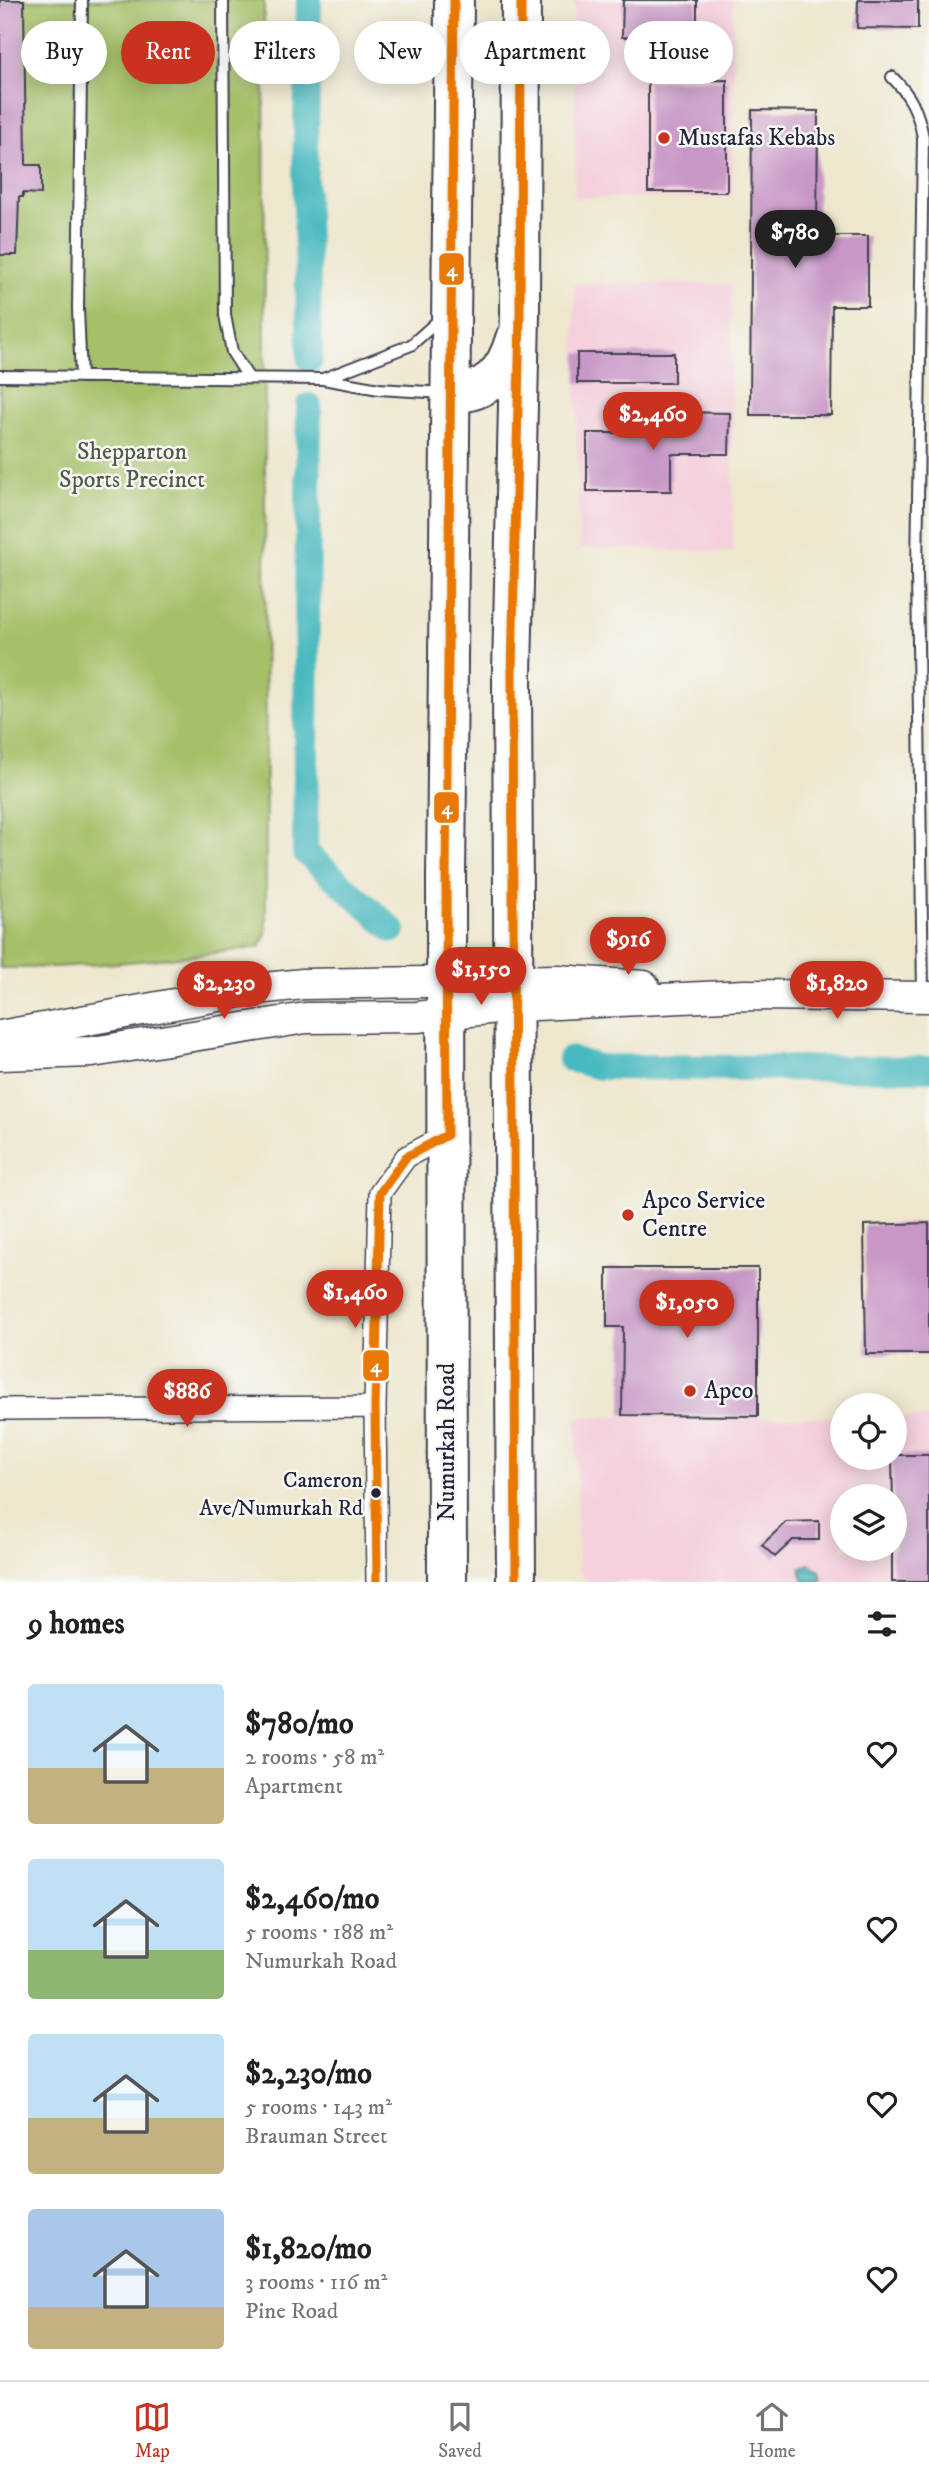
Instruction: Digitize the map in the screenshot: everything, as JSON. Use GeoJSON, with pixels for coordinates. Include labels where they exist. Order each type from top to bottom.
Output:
{"type":"FeatureCollection","features":[{"type":"Feature","properties":{"kind":"highway","name":"Numurkah Road"},"geometry":{"type":"LineString","coordinates":[[447,1582],[447,999],[454,0]]}},
{"type":"Feature","properties":{"kind":"highway"},"geometry":{"type":"LineString","coordinates":[[516,1582],[512,673],[520,316],[521,0]]}},
{"type":"Feature","properties":{"kind":"highway"},"geometry":{"type":"LineString","coordinates":[[451,394],[480,389],[495,379],[506,363],[520,316]]}},
{"type":"Feature","properties":{"kind":"street"},"geometry":{"type":"LineString","coordinates":[[0,1036],[256,989],[303,984],[447,999]]}},
{"type":"Feature","properties":{"kind":"street"},"geometry":{"type":"LineString","coordinates":[[303,984],[306,1018]]}},
{"type":"Feature","properties":{"kind":"street"},"geometry":{"type":"LineString","coordinates":[[0,1055],[92,1052],[306,1018],[514,993],[926,997]]}},
{"type":"Feature","properties":{"kind":"street"},"geometry":{"type":"LineString","coordinates":[[377,1582],[375,1407],[380,1193],[406,1157],[447,1135]]}},
{"type":"Feature","properties":{"kind":"street"},"geometry":{"type":"LineString","coordinates":[[0,1409],[375,1407]]}},
{"type":"Feature","properties":{"kind":"lane"},"geometry":{"type":"LineString","coordinates":[[81,377],[78,309],[82,0]]}},
{"type":"Feature","properties":{"kind":"lane"},"geometry":{"type":"LineString","coordinates":[[223,0],[225,315],[232,352],[248,377]]}},
{"type":"Feature","properties":{"kind":"lane"},"geometry":{"type":"LineString","coordinates":[[892,78],[907,93],[918,112],[923,137],[917,573],[926,997]]}},
{"type":"Feature","properties":{"kind":"lane"},"geometry":{"type":"LineString","coordinates":[[323,379],[421,339],[443,315],[452,298]]}},
{"type":"Feature","properties":{"kind":"lane"},"geometry":{"type":"LineString","coordinates":[[0,376],[323,379],[379,389],[451,394]]}},
{"type":"Feature","properties":{"kind":"shaded area"},"geometry":{"type":"Polygon","coordinates":[[[574,0],[733,0],[733,21],[624,21],[624,84],[733,84],[733,198],[575,198],[574,84],[610,84],[610,21],[574,21],[574,0]]]}},
{"type":"Feature","properties":{"kind":"shaded area"},"geometry":{"type":"Polygon","coordinates":[[[574,283],[731,284],[733,552],[579,548],[574,283]]]}},
{"type":"Feature","properties":{"kind":"shaded area"},"geometry":{"type":"Polygon","coordinates":[[[576,1417],[830,1417],[830,1470],[907,1470],[907,1417],[929,1417],[929,1582],[588,1582],[578,1570],[576,1417]]]}},
{"type":"Feature","properties":{"kind":"green space","name":"Shepparton Sports Precinct"},"geometry":{"type":"Polygon","coordinates":[[[0,0],[264,0],[264,21],[229,21],[229,84],[264,84],[266,933],[260,947],[130,962],[0,968],[0,0]]]}},
{"type":"Feature","properties":{"kind":"water"},"geometry":{"type":"Polygon","coordinates":[[[810,1564],[820,1571],[822,1582],[804,1582],[800,1569],[810,1564]]]}},
{"type":"Feature","properties":{"kind":"building"},"geometry":{"type":"Polygon","coordinates":[[[0,0],[24,0],[24,21],[21,21],[21,84],[25,84],[26,165],[41,165],[41,194],[23,193],[23,197],[19,197],[17,255],[0,255],[0,0]]]}},
{"type":"Feature","properties":{"kind":"building"},"geometry":{"type":"Polygon","coordinates":[[[623,0],[697,0],[697,21],[624,21],[622,37],[623,0]]]}},
{"type":"Feature","properties":{"kind":"building"},"geometry":{"type":"Polygon","coordinates":[[[858,0],[918,0],[918,29],[857,28],[858,0]]]}},
{"type":"Feature","properties":{"kind":"building"},"geometry":{"type":"Polygon","coordinates":[[[648,84],[727,84],[727,192],[648,192],[648,84]]]}},
{"type":"Feature","properties":{"kind":"building"},"geometry":{"type":"Polygon","coordinates":[[[752,110],[818,111],[817,236],[868,236],[868,306],[832,306],[831,415],[750,415],[752,110]]]}},
{"type":"Feature","properties":{"kind":"building"},"geometry":{"type":"Polygon","coordinates":[[[577,353],[674,353],[674,383],[577,383],[577,353]]]}},
{"type":"Feature","properties":{"kind":"building"},"geometry":{"type":"Polygon","coordinates":[[[672,412],[730,413],[729,454],[671,454],[671,491],[587,491],[587,433],[671,433],[672,412]]]}},
{"type":"Feature","properties":{"kind":"building"},"geometry":{"type":"Polygon","coordinates":[[[929,1223],[929,1354],[866,1354],[864,1225],[929,1223]]]}},
{"type":"Feature","properties":{"kind":"building"},"geometry":{"type":"Polygon","coordinates":[[[607,1268],[758,1268],[758,1416],[622,1415],[623,1327],[607,1327],[607,1268]]]}},
{"type":"Feature","properties":{"kind":"building"},"geometry":{"type":"Polygon","coordinates":[[[907,1455],[929,1455],[929,1582],[892,1582],[892,1561],[907,1561],[907,1484],[893,1484],[892,1470],[907,1470],[907,1455]]]}},
{"type":"Feature","properties":{"kind":"building"},"geometry":{"type":"Polygon","coordinates":[[[819,1521],[819,1540],[793,1540],[775,1557],[762,1545],[786,1522],[819,1521]]]}},
{"type":"Feature","properties":{"kind":"waterway"},"geometry":{"type":"LineString","coordinates":[[309,0],[305,176],[310,360]]}},
{"type":"Feature","properties":{"kind":"waterway"},"geometry":{"type":"LineString","coordinates":[[309,406],[305,852],[393,930]]}},
{"type":"Feature","properties":{"kind":"waterway"},"geometry":{"type":"LineString","coordinates":[[570,1059],[599,1067],[929,1069]]}},
{"type":"Feature","properties":{"kind":"transit line","name":"4"},"geometry":{"type":"LineString","coordinates":[[377,1582],[375,1407],[380,1193],[406,1157],[447,1135],[446,879],[454,0]]}},
{"type":"Feature","properties":{"kind":"transit line","name":"4"},"geometry":{"type":"LineString","coordinates":[[516,1582],[512,673],[520,316],[521,0]]}},
{"type":"Feature","properties":{"kind":"place","name":"Mustafas Kebabs"},"geometry":{"type":"Point","coordinates":[664,138]}},
{"type":"Feature","properties":{"kind":"place","name":"Apco Service Centre"},"geometry":{"type":"Point","coordinates":[628,1215]}},
{"type":"Feature","properties":{"kind":"place","name":"Apco"},"geometry":{"type":"Point","coordinates":[690,1391]}},
{"type":"Feature","properties":{"kind":"place","name":"Cameron Ave/Numurkah Rd"},"geometry":{"type":"Point","coordinates":[376,1493]}}]}
